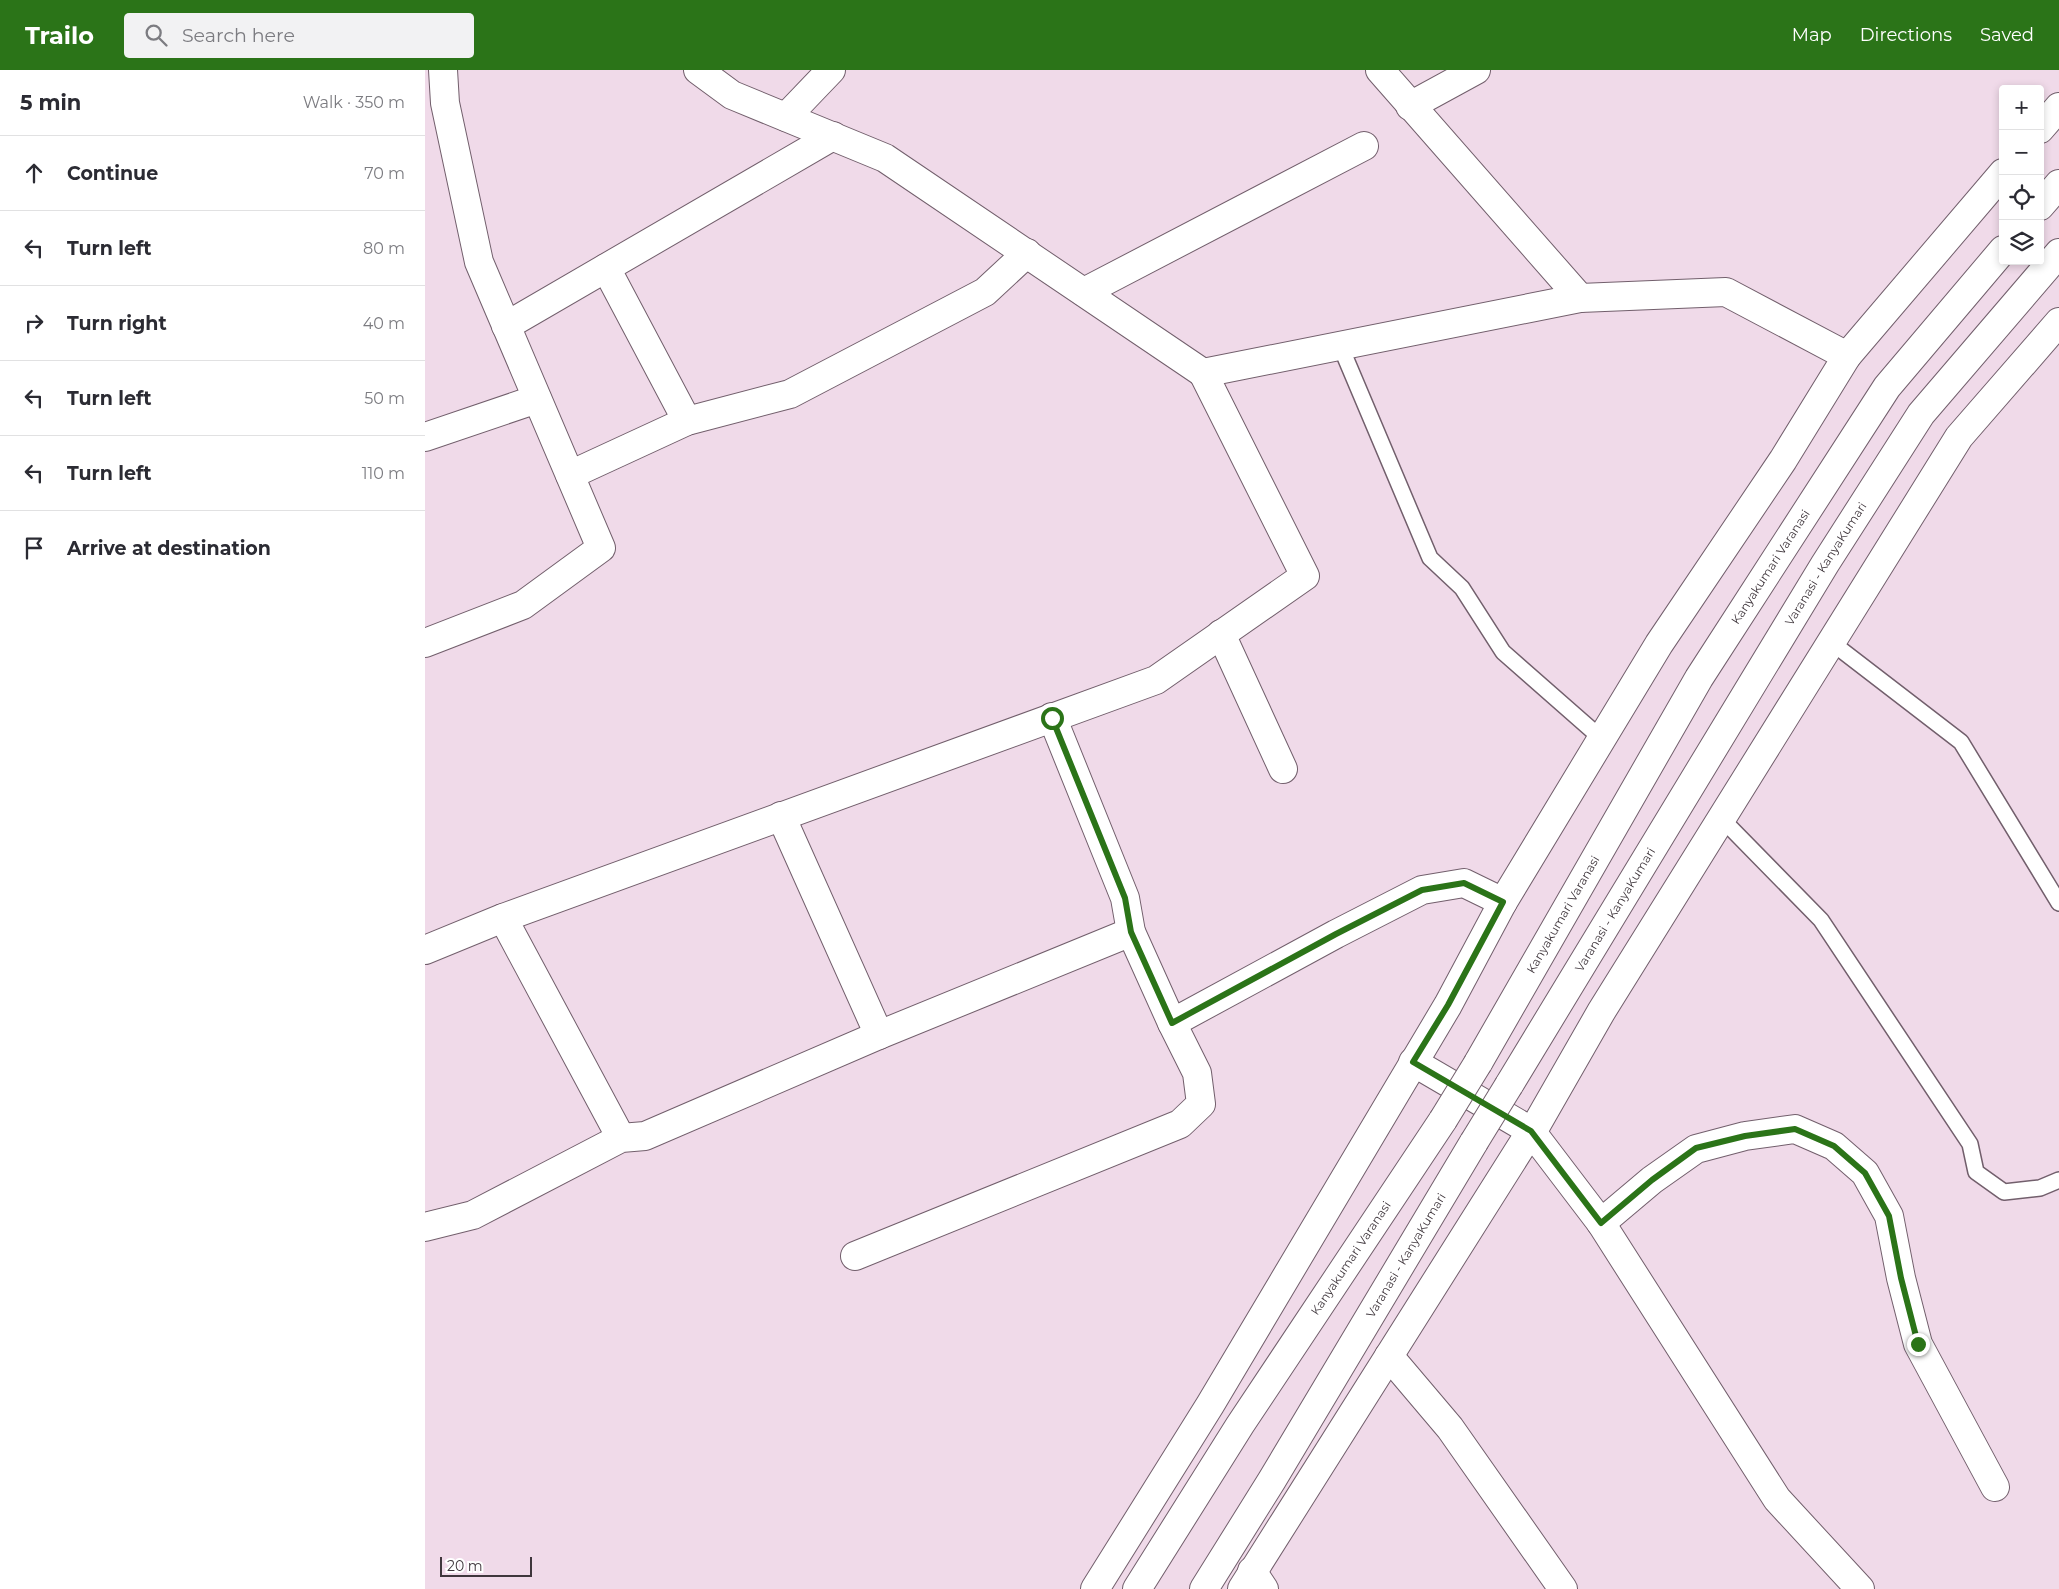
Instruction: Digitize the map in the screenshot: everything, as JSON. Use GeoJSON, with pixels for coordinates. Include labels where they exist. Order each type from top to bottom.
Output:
{"type":"FeatureCollection","features":[{"type":"Feature","properties":{"kind":"main road"},"geometry":{"type":"LineString","coordinates":[[425,643],[523,605],[601,548],[479,262],[445,103],[443,70]]}},
{"type":"Feature","properties":{"kind":"main road"},"geometry":{"type":"LineString","coordinates":[[425,950],[503,918],[1156,680],[1305,576],[1203,373],[885,158],[732,96],[698,70]]}},
{"type":"Feature","properties":{"kind":"main road"},"geometry":{"type":"LineString","coordinates":[[786,117],[831,70]]}},
{"type":"Feature","properties":{"kind":"main road"},"geometry":{"type":"LineString","coordinates":[[1380,70],[1580,298]]}},
{"type":"Feature","properties":{"kind":"main road"},"geometry":{"type":"LineString","coordinates":[[1410,106],[1476,70]]}},
{"type":"Feature","properties":{"kind":"main road"},"geometry":{"type":"LineString","coordinates":[[2044,124],[2059,107]]}},
{"type":"Feature","properties":{"kind":"main road"},"geometry":{"type":"LineString","coordinates":[[506,326],[833,136]]}},
{"type":"Feature","properties":{"kind":"main road"},"geometry":{"type":"LineString","coordinates":[[1084,292],[1365,146]]}},
{"type":"Feature","properties":{"kind":"main road"},"geometry":{"type":"LineString","coordinates":[[1095,1589],[1210,1405],[1448,1005],[1503,902],[1659,644],[1783,460],[1847,356],[2002,175]]}},
{"type":"Feature","properties":{"kind":"main road"},"geometry":{"type":"LineString","coordinates":[[2044,201],[2059,184]]}},
{"type":"Feature","properties":{"kind":"main road"},"geometry":{"type":"LineString","coordinates":[[570,475],[687,421],[790,394],[985,292],[1027,253]]}},
{"type":"Feature","properties":{"kind":"main road","name":"Varanasi - KanyaKumari"},"geometry":{"type":"LineString","coordinates":[[1204,1589],[1272,1480],[1474,1142],[1820,573],[1921,414],[2059,253]]}},
{"type":"Feature","properties":{"kind":"main road","name":"Kanyakumari Varanasi"},"geometry":{"type":"LineString","coordinates":[[1137,1589],[1240,1425],[1443,1120],[1478,1063],[1699,678],[1725,637],[1887,387],[1999,255]]}},
{"type":"Feature","properties":{"kind":"main road"},"geometry":{"type":"LineString","coordinates":[[606,268],[687,421]]}},
{"type":"Feature","properties":{"kind":"main road"},"geometry":{"type":"LineString","coordinates":[[1203,373],[1580,298],[1726,292],[1847,356]]}},
{"type":"Feature","properties":{"kind":"main road"},"geometry":{"type":"LineString","coordinates":[[1253,1583],[1389,1356],[1531,1131],[1535,1129],[1601,1012],[1959,436],[2059,322]]}},
{"type":"Feature","properties":{"kind":"main road"},"geometry":{"type":"LineString","coordinates":[[425,437],[537,399]]}},
{"type":"Feature","properties":{"kind":"main road"},"geometry":{"type":"LineString","coordinates":[[1221,634],[1283,769]]}},
{"type":"Feature","properties":{"kind":"main road"},"geometry":{"type":"LineString","coordinates":[[855,1256],[1180,1124],[1201,1104],[1197,1073],[1131,932],[1125,898],[1052,718]]}},
{"type":"Feature","properties":{"kind":"main road"},"geometry":{"type":"LineString","coordinates":[[781,816],[879,1034]]}},
{"type":"Feature","properties":{"kind":"main road"},"geometry":{"type":"LineString","coordinates":[[1172,1023],[1336,934],[1422,890],[1464,883],[1503,902]]}},
{"type":"Feature","properties":{"kind":"main road"},"geometry":{"type":"LineString","coordinates":[[503,918],[621,1138]]}},
{"type":"Feature","properties":{"kind":"main road"},"geometry":{"type":"LineString","coordinates":[[425,1227],[473,1215],[621,1138],[645,1136],[879,1034],[1131,932]]}},
{"type":"Feature","properties":{"kind":"main road"},"geometry":{"type":"LineString","coordinates":[[1413,1062],[1531,1131],[1601,1223],[1777,1500],[1860,1589]]}},
{"type":"Feature","properties":{"kind":"main road"},"geometry":{"type":"LineString","coordinates":[[1601,1223],[1652,1180],[1696,1148],[1745,1136],[1795,1129],[1834,1146],[1865,1173],[1889,1216],[1901,1278],[1918,1344],[1995,1486]]}},
{"type":"Feature","properties":{"kind":"main road"},"geometry":{"type":"LineString","coordinates":[[1389,1356],[1450,1428],[1563,1589]]}},
{"type":"Feature","properties":{"kind":"lane"},"geometry":{"type":"LineString","coordinates":[[1340,345],[1430,558],[1463,588],[1503,652],[1601,739]]}},
{"type":"Feature","properties":{"kind":"lane"},"geometry":{"type":"LineString","coordinates":[[1831,642],[1961,742],[2059,903]]}},
{"type":"Feature","properties":{"kind":"lane"},"geometry":{"type":"LineString","coordinates":[[1721,818],[1821,920],[1970,1144],[1976,1172],[2004,1192],[2040,1188],[2059,1180]]}},
{"type":"Feature","properties":{"kind":"route"},"geometry":{"type":"LineString","coordinates":[[1052,718],[1125,898],[1131,932],[1172,1023],[1336,934],[1422,890],[1464,883],[1503,902],[1448,1005],[1413,1062],[1531,1131],[1601,1223],[1652,1180],[1696,1148],[1745,1136],[1795,1129],[1834,1146],[1865,1173],[1889,1216],[1901,1278],[1918,1344]]}}]}
